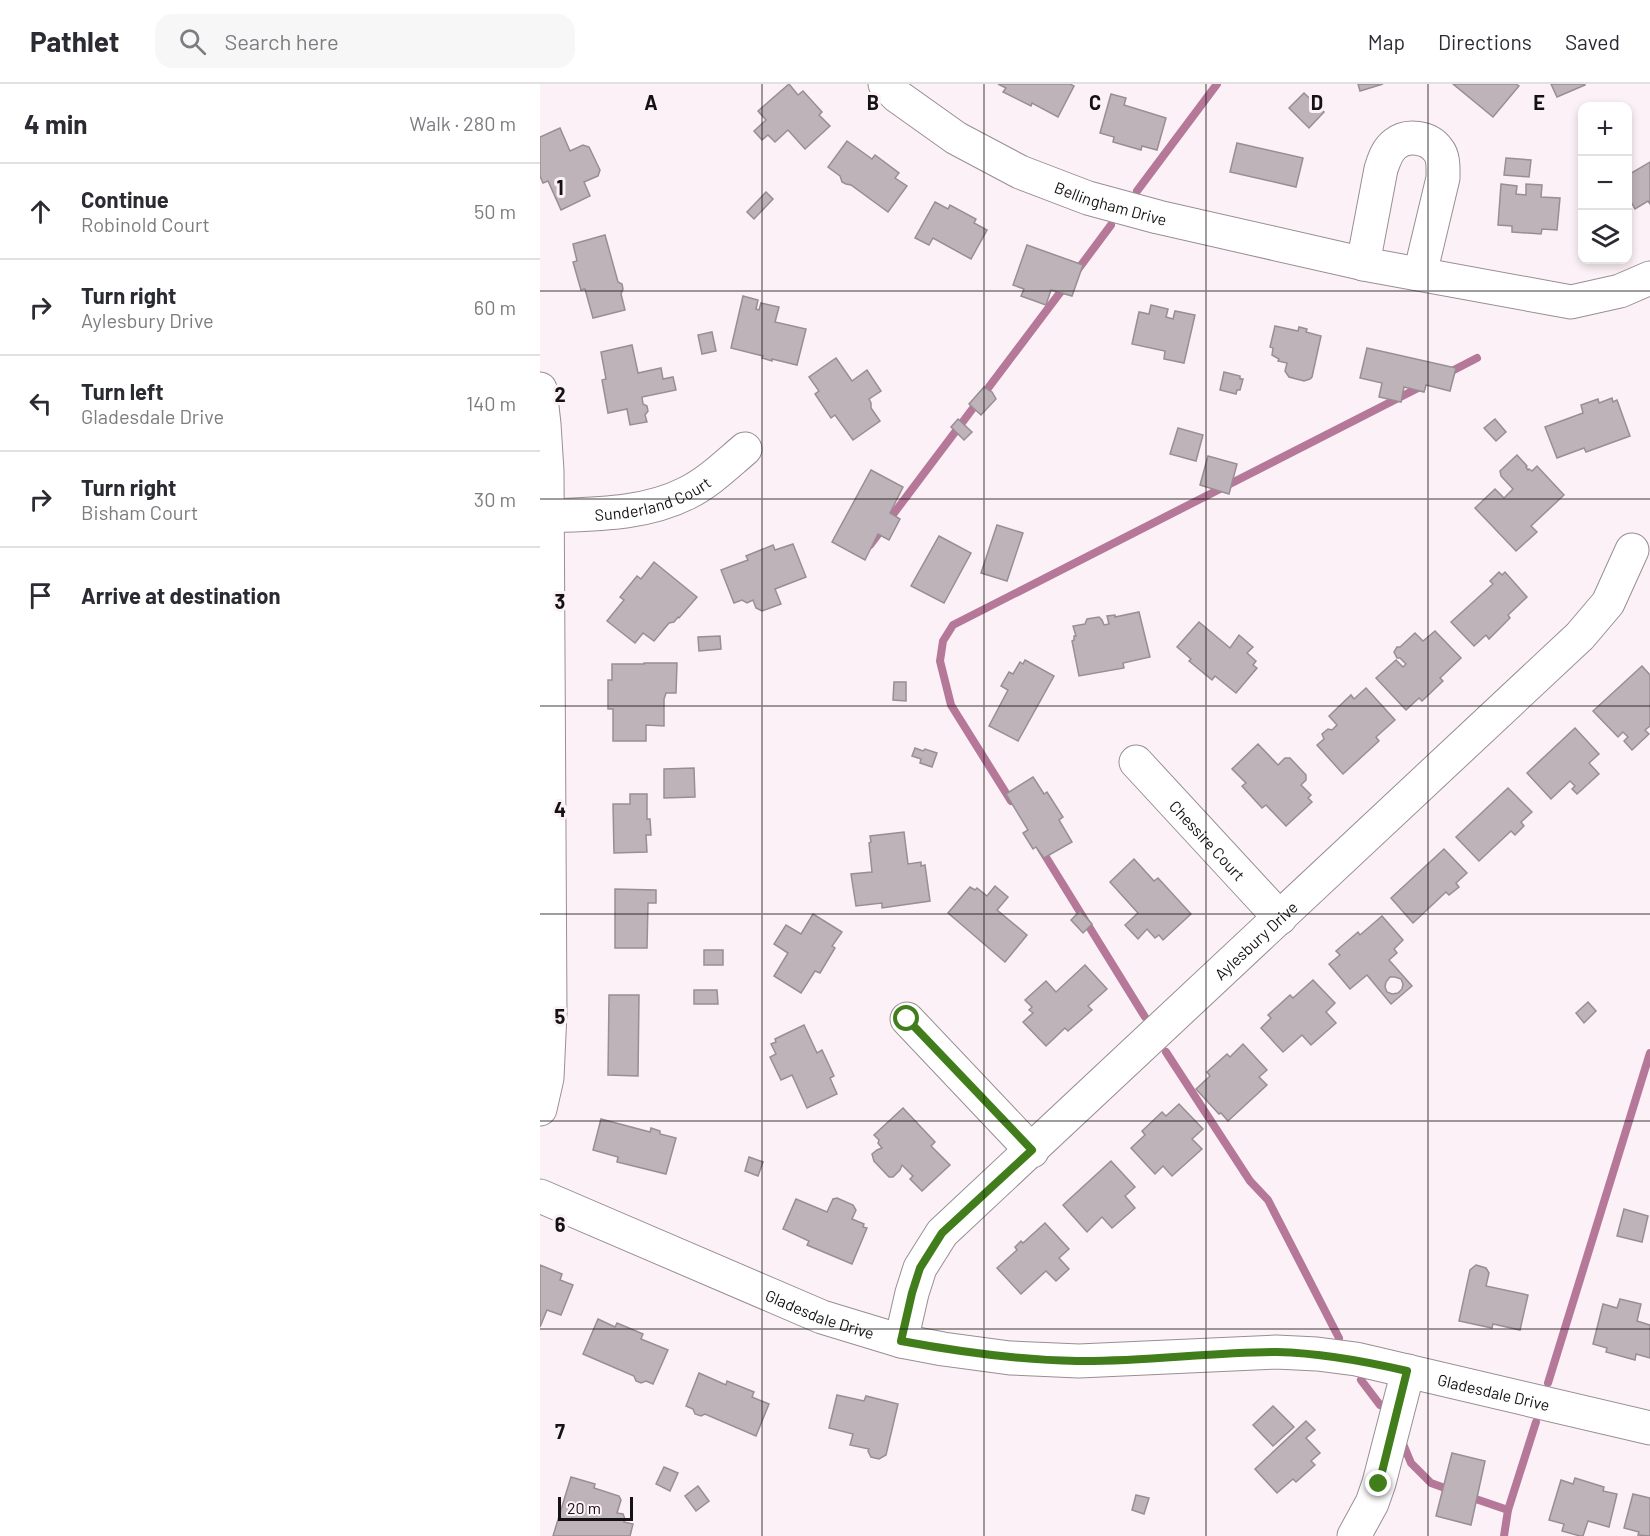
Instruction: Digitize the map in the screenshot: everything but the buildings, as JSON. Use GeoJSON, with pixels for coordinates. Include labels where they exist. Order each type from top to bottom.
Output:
{"type":"FeatureCollection","features":[{"type":"Feature","properties":{"kind":"street","name":"Bellingham Drive"},"geometry":{"type":"LineString","coordinates":[[885,84],[897,96],[956,138],[1020,172],[1088,198],[1158,217],[1363,264],[1571,302],[1620,291],[1650,278]]}},
{"type":"Feature","properties":{"kind":"street"},"geometry":{"type":"LineString","coordinates":[[1363,264],[1386,154],[1393,144],[1403,139],[1417,138],[1431,143],[1440,151],[1444,165],[1420,274]]}},
{"type":"Feature","properties":{"kind":"street"},"geometry":{"type":"LineString","coordinates":[[540,389],[544,424],[547,516],[544,763],[550,1013],[547,1078],[540,1109]]}},
{"type":"Feature","properties":{"kind":"street","name":"Sunderland Court"},"geometry":{"type":"LineString","coordinates":[[547,516],[624,512],[648,507],[685,494],[714,476],[745,448]]}},
{"type":"Feature","properties":{"kind":"street","name":"Aylesbury Drive"},"geometry":{"type":"LineString","coordinates":[[901,1341],[920,1268],[942,1233],[1580,636],[1608,603],[1632,550]]}},
{"type":"Feature","properties":{"kind":"street","name":"Chessire Court"},"geometry":{"type":"LineString","coordinates":[[1136,762],[1280,918]]}},
{"type":"Feature","properties":{"kind":"street"},"geometry":{"type":"LineString","coordinates":[[907,1019],[1032,1150]]}},
{"type":"Feature","properties":{"kind":"street","name":"Gladesdale Drive"},"geometry":{"type":"LineString","coordinates":[[540,1197],[822,1317],[901,1341],[1010,1358],[1079,1361],[1276,1352],[1317,1354],[1356,1359],[1650,1428]]}},
{"type":"Feature","properties":{"kind":"street"},"geometry":{"type":"LineString","coordinates":[[1354,1536],[1372,1503],[1379,1484],[1407,1371]]}},
{"type":"Feature","properties":{"kind":"waterway"},"geometry":{"type":"LineString","coordinates":[[1137,191],[1217,84]]}},
{"type":"Feature","properties":{"kind":"waterway"},"geometry":{"type":"LineString","coordinates":[[1076,272],[1111,225]]}},
{"type":"Feature","properties":{"kind":"waterway"},"geometry":{"type":"LineString","coordinates":[[870,545],[1065,286]]}},
{"type":"Feature","properties":{"kind":"waterway"},"geometry":{"type":"LineString","coordinates":[[1448,373],[1477,358]]}},
{"type":"Feature","properties":{"kind":"waterway"},"geometry":{"type":"LineString","coordinates":[[1011,801],[951,705],[940,661],[943,641],[953,625],[1422,386]]}},
{"type":"Feature","properties":{"kind":"waterway"},"geometry":{"type":"LineString","coordinates":[[1041,849],[1145,1017]]}},
{"type":"Feature","properties":{"kind":"waterway"},"geometry":{"type":"LineString","coordinates":[[1166,1052],[1250,1181],[1268,1200],[1339,1338]]}},
{"type":"Feature","properties":{"kind":"waterway"},"geometry":{"type":"LineString","coordinates":[[1548,1383],[1650,1053]]}},
{"type":"Feature","properties":{"kind":"waterway"},"geometry":{"type":"LineString","coordinates":[[1361,1380],[1380,1405]]}},
{"type":"Feature","properties":{"kind":"waterway"},"geometry":{"type":"LineString","coordinates":[[1504,1536],[1508,1510],[1536,1422]]}},
{"type":"Feature","properties":{"kind":"waterway"},"geometry":{"type":"LineString","coordinates":[[1401,1439],[1411,1463],[1431,1483],[1453,1491]]}},
{"type":"Feature","properties":{"kind":"waterway"},"geometry":{"type":"LineString","coordinates":[[1467,1496],[1508,1510]]}},
{"type":"Feature","properties":{"kind":"route"},"geometry":{"type":"LineString","coordinates":[[907,1019],[1032,1150],[942,1233],[920,1268],[901,1341],[1010,1358],[1079,1361],[1276,1352],[1317,1354],[1356,1359],[1407,1371],[1379,1484]]}}]}
